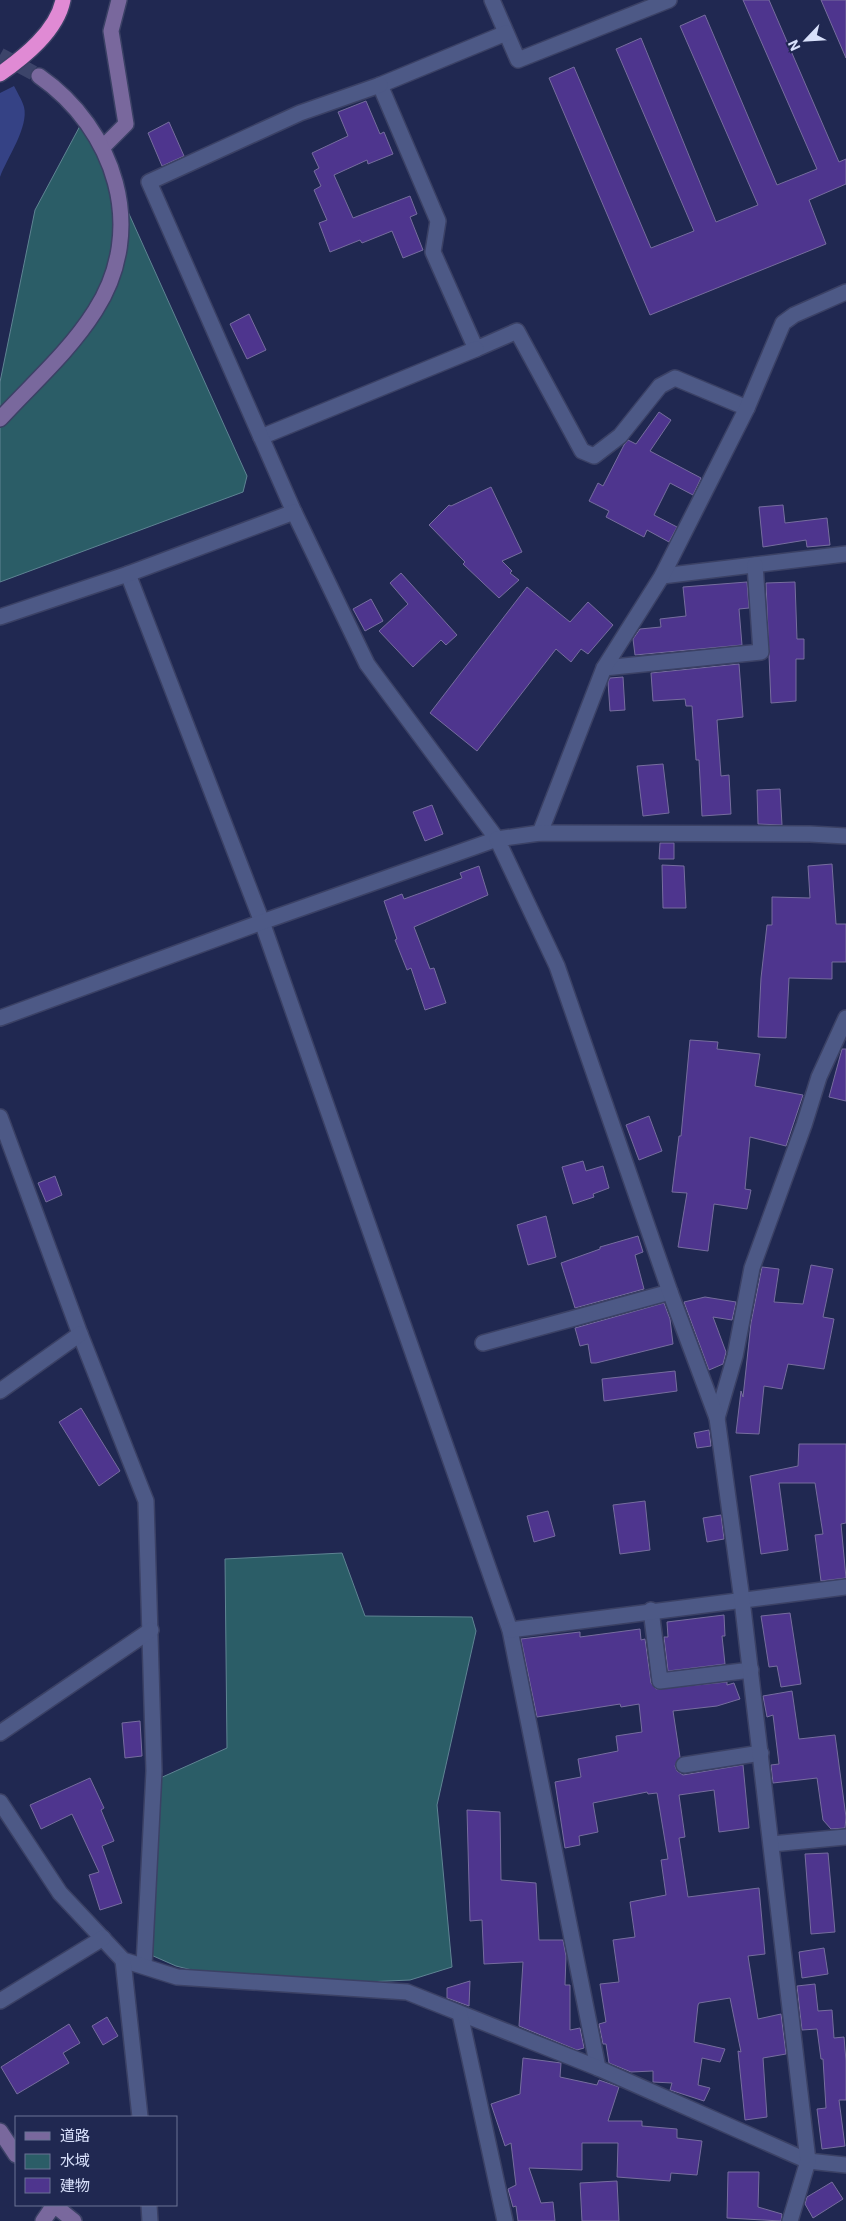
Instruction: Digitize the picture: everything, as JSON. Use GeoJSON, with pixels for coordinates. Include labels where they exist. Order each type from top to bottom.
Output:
{"type":"FeatureCollection","features":[{"type":"Feature","properties":{"kind":"highway"},"geometry":{"type":"LineString","coordinates":[[0,74],[23,58],[45,35],[63,0]]}},
{"type":"Feature","properties":{"kind":"street"},"geometry":{"type":"LineString","coordinates":[[103,147],[126,124],[111,31],[119,0]]}},
{"type":"Feature","properties":{"kind":"street"},"geometry":{"type":"LineString","coordinates":[[492,0],[518,60],[669,0]]}},
{"type":"Feature","properties":{"kind":"street"},"geometry":{"type":"LineString","coordinates":[[506,33],[380,85],[300,113],[149,182],[294,512],[367,664],[497,839],[557,966],[670,1292],[717,1418],[751,1670],[808,2161],[790,2221]]}},
{"type":"Feature","properties":{"kind":"street"},"geometry":{"type":"LineString","coordinates":[[0,419],[74,341],[107,291],[119,239],[121,208],[116,178],[103,147],[87,120],[61,91],[39,76]]}},
{"type":"Feature","properties":{"kind":"street"},"geometry":{"type":"LineString","coordinates":[[380,85],[438,221],[433,252],[476,349]]}},
{"type":"Feature","properties":{"kind":"street"},"geometry":{"type":"LineString","coordinates":[[540,834],[604,668],[662,576],[747,408],[783,323],[794,315],[846,292]]}},
{"type":"Feature","properties":{"kind":"street"},"geometry":{"type":"LineString","coordinates":[[261,436],[517,331],[582,451],[594,456],[620,436],[660,386],[675,378],[747,408]]}},
{"type":"Feature","properties":{"kind":"street"},"geometry":{"type":"LineString","coordinates":[[0,617],[128,574],[294,512]]}},
{"type":"Feature","properties":{"kind":"street"},"geometry":{"type":"LineString","coordinates":[[662,576],[846,554]]}},
{"type":"Feature","properties":{"kind":"street"},"geometry":{"type":"LineString","coordinates":[[604,668],[761,652],[755,566]]}},
{"type":"Feature","properties":{"kind":"street"},"geometry":{"type":"LineString","coordinates":[[128,574],[262,922],[510,1630],[598,2068]]}},
{"type":"Feature","properties":{"kind":"street"},"geometry":{"type":"LineString","coordinates":[[0,1018],[262,922],[497,839],[540,834],[810,834],[846,836]]}},
{"type":"Feature","properties":{"kind":"street"},"geometry":{"type":"LineString","coordinates":[[717,1418],[735,1356],[752,1268],[804,1125],[819,1077],[846,1018]]}},
{"type":"Feature","properties":{"kind":"street"},"geometry":{"type":"LineString","coordinates":[[0,1117],[80,1334],[146,1501],[154,1771],[144,1966]]}},
{"type":"Feature","properties":{"kind":"street"},"geometry":{"type":"LineString","coordinates":[[483,1343],[670,1292]]}},
{"type":"Feature","properties":{"kind":"street"},"geometry":{"type":"LineString","coordinates":[[0,1391],[80,1334]]}},
{"type":"Feature","properties":{"kind":"street"},"geometry":{"type":"LineString","coordinates":[[510,1630],[651,1610],[846,1586]]}},
{"type":"Feature","properties":{"kind":"street"},"geometry":{"type":"LineString","coordinates":[[651,1610],[660,1681],[751,1670]]}},
{"type":"Feature","properties":{"kind":"street"},"geometry":{"type":"LineString","coordinates":[[0,1733],[151,1630]]}},
{"type":"Feature","properties":{"kind":"street"},"geometry":{"type":"LineString","coordinates":[[684,1765],[761,1753]]}},
{"type":"Feature","properties":{"kind":"street"},"geometry":{"type":"LineString","coordinates":[[0,1802],[60,1894],[123,1960],[177,1977],[407,1992],[598,2068],[808,2161],[846,2165]]}},
{"type":"Feature","properties":{"kind":"street"},"geometry":{"type":"LineString","coordinates":[[772,1844],[842,1838],[846,1852]]}},
{"type":"Feature","properties":{"kind":"street"},"geometry":{"type":"LineString","coordinates":[[0,2001],[103,1938]]}},
{"type":"Feature","properties":{"kind":"street"},"geometry":{"type":"LineString","coordinates":[[123,1960],[140,2116]]}},
{"type":"Feature","properties":{"kind":"street"},"geometry":{"type":"LineString","coordinates":[[460,2014],[505,2221]]}},
{"type":"Feature","properties":{"kind":"street"},"geometry":{"type":"LineString","coordinates":[[0,2131],[15,2154]]}},
{"type":"Feature","properties":{"kind":"street"},"geometry":{"type":"LineString","coordinates":[[43,2221],[53,2206]]}},
{"type":"Feature","properties":{"kind":"street"},"geometry":{"type":"LineString","coordinates":[[55,2206],[74,2221]]}},
{"type":"Feature","properties":{"kind":"street"},"geometry":{"type":"LineString","coordinates":[[149,2206],[150,2221]]}},
{"type":"Feature","properties":{"kind":"shaded area"},"geometry":{"type":"Polygon","coordinates":[[[14,86],[23,104],[25,115],[20,133],[0,177],[0,93],[14,86]]]}},
{"type":"Feature","properties":{"kind":"water"},"geometry":{"type":"Polygon","coordinates":[[[81,124],[107,135],[125,205],[247,476],[243,492],[0,582],[0,382],[35,210],[81,124]]]}},
{"type":"Feature","properties":{"kind":"water"},"geometry":{"type":"Polygon","coordinates":[[[342,1553],[365,1616],[472,1617],[476,1631],[437,1805],[452,1967],[410,1980],[366,1982],[200,1972],[176,1966],[151,1955],[158,1779],[227,1748],[225,1559],[342,1553]]]}},
{"type":"Feature","properties":{"kind":"building"},"geometry":{"type":"Polygon","coordinates":[[[743,0],[769,0],[839,162],[846,159],[846,184],[809,200],[826,244],[650,315],[549,78],[574,67],[651,248],[694,231],[616,49],[641,38],[716,222],[758,205],[680,26],[705,15],[777,185],[817,169],[743,0]]]}},
{"type":"Feature","properties":{"kind":"building"},"geometry":{"type":"Polygon","coordinates":[[[821,0],[846,0],[846,58],[821,0]]]}},
{"type":"Feature","properties":{"kind":"building"},"geometry":{"type":"Polygon","coordinates":[[[366,101],[380,134],[384,132],[393,154],[368,164],[367,160],[334,175],[353,218],[410,196],[417,214],[410,217],[423,250],[403,258],[392,231],[362,243],[360,240],[330,252],[319,223],[327,220],[314,190],[321,186],[314,171],[319,168],[312,153],[348,136],[338,112],[366,101]]]}},
{"type":"Feature","properties":{"kind":"building"},"geometry":{"type":"Polygon","coordinates":[[[169,122],[184,156],[162,166],[148,133],[169,122]]]}},
{"type":"Feature","properties":{"kind":"building"},"geometry":{"type":"Polygon","coordinates":[[[249,314],[266,350],[247,359],[230,324],[249,314]]]}},
{"type":"Feature","properties":{"kind":"building"},"geometry":{"type":"Polygon","coordinates":[[[659,412],[671,420],[650,451],[701,478],[693,495],[670,483],[654,515],[677,527],[669,542],[647,530],[644,537],[606,517],[609,511],[589,501],[598,483],[603,486],[624,445],[628,440],[636,444],[659,412]]]}},
{"type":"Feature","properties":{"kind":"building"},"geometry":{"type":"Polygon","coordinates":[[[491,487],[522,552],[502,561],[512,571],[510,573],[519,580],[499,598],[463,564],[465,562],[429,525],[449,505],[451,506],[491,487]]]}},
{"type":"Feature","properties":{"kind":"building"},"geometry":{"type":"Polygon","coordinates":[[[783,505],[785,523],[827,518],[830,545],[807,547],[806,540],[763,547],[759,507],[783,505]]]}},
{"type":"Feature","properties":{"kind":"building"},"geometry":{"type":"Polygon","coordinates":[[[401,573],[457,635],[446,645],[441,640],[413,667],[379,631],[408,604],[390,583],[401,573]]]}},
{"type":"Feature","properties":{"kind":"building"},"geometry":{"type":"Polygon","coordinates":[[[747,582],[749,608],[739,609],[742,645],[635,655],[633,639],[640,629],[661,627],[660,619],[686,616],[683,587],[747,582]]]}},
{"type":"Feature","properties":{"kind":"building"},"geometry":{"type":"Polygon","coordinates":[[[795,582],[797,639],[804,639],[804,659],[796,659],[796,701],[771,703],[766,583],[795,582]]]}},
{"type":"Feature","properties":{"kind":"building"},"geometry":{"type":"Polygon","coordinates":[[[527,587],[570,622],[588,602],[613,625],[588,654],[581,649],[571,662],[556,649],[477,751],[430,713],[527,587]]]}},
{"type":"Feature","properties":{"kind":"building"},"geometry":{"type":"Polygon","coordinates":[[[371,599],[383,621],[365,631],[353,609],[371,599]]]}},
{"type":"Feature","properties":{"kind":"building"},"geometry":{"type":"Polygon","coordinates":[[[739,664],[743,717],[717,720],[721,776],[729,775],[731,814],[702,816],[699,760],[696,760],[692,706],[686,706],[685,699],[653,701],[651,673],[739,664]]]}},
{"type":"Feature","properties":{"kind":"building"},"geometry":{"type":"Polygon","coordinates":[[[623,677],[625,710],[610,711],[608,682],[610,678],[623,677]]]}},
{"type":"Feature","properties":{"kind":"building"},"geometry":{"type":"Polygon","coordinates":[[[663,764],[669,813],[643,816],[637,766],[663,764]]]}},
{"type":"Feature","properties":{"kind":"building"},"geometry":{"type":"Polygon","coordinates":[[[780,789],[782,825],[758,824],[757,790],[780,789]]]}},
{"type":"Feature","properties":{"kind":"building"},"geometry":{"type":"Polygon","coordinates":[[[432,805],[443,834],[425,841],[413,812],[432,805]]]}},
{"type":"Feature","properties":{"kind":"building"},"geometry":{"type":"Polygon","coordinates":[[[660,843],[674,843],[674,859],[659,859],[660,843]]]}},
{"type":"Feature","properties":{"kind":"building"},"geometry":{"type":"Polygon","coordinates":[[[832,864],[836,924],[846,924],[846,962],[832,962],[832,979],[789,978],[786,1038],[758,1037],[761,978],[767,925],[772,925],[772,897],[810,898],[808,866],[832,864]]]}},
{"type":"Feature","properties":{"kind":"building"},"geometry":{"type":"Polygon","coordinates":[[[662,865],[684,866],[686,908],[663,908],[662,865]]]}},
{"type":"Feature","properties":{"kind":"building"},"geometry":{"type":"Polygon","coordinates":[[[479,866],[488,895],[414,927],[430,969],[434,968],[446,1003],[425,1010],[411,968],[407,970],[395,940],[397,939],[384,901],[402,894],[404,899],[462,878],[460,873],[479,866]]]}},
{"type":"Feature","properties":{"kind":"building"},"geometry":{"type":"Polygon","coordinates":[[[690,1040],[718,1042],[717,1049],[760,1054],[755,1086],[803,1095],[786,1146],[750,1137],[745,1189],[751,1190],[747,1209],[714,1204],[708,1251],[678,1247],[687,1193],[672,1192],[679,1136],[681,1136],[690,1040]]]}},
{"type":"Feature","properties":{"kind":"building"},"geometry":{"type":"Polygon","coordinates":[[[842,1049],[846,1049],[846,1101],[829,1097],[842,1049]]]}},
{"type":"Feature","properties":{"kind":"building"},"geometry":{"type":"Polygon","coordinates":[[[649,1116],[662,1151],[639,1160],[626,1125],[649,1116]]]}},
{"type":"Feature","properties":{"kind":"building"},"geometry":{"type":"Polygon","coordinates":[[[583,1161],[586,1171],[603,1166],[609,1188],[593,1194],[594,1197],[573,1204],[562,1167],[583,1161]]]}},
{"type":"Feature","properties":{"kind":"building"},"geometry":{"type":"Polygon","coordinates":[[[55,1176],[62,1195],[46,1202],[38,1183],[55,1176]]]}},
{"type":"Feature","properties":{"kind":"building"},"geometry":{"type":"Polygon","coordinates":[[[546,1216],[556,1257],[528,1265],[517,1225],[546,1216]]]}},
{"type":"Feature","properties":{"kind":"building"},"geometry":{"type":"Polygon","coordinates":[[[638,1236],[643,1252],[635,1255],[644,1289],[575,1308],[561,1263],[600,1249],[600,1247],[638,1236]]]}},
{"type":"Feature","properties":{"kind":"building"},"geometry":{"type":"Polygon","coordinates":[[[811,1265],[833,1269],[823,1317],[834,1319],[824,1369],[788,1364],[782,1389],[764,1386],[759,1434],[736,1433],[741,1391],[743,1397],[751,1323],[762,1267],[779,1269],[774,1302],[803,1304],[811,1265]]]}},
{"type":"Feature","properties":{"kind":"building"},"geometry":{"type":"Polygon","coordinates":[[[705,1297],[736,1302],[732,1320],[713,1317],[726,1352],[723,1364],[709,1370],[684,1302],[705,1297]]]}},
{"type":"Feature","properties":{"kind":"building"},"geometry":{"type":"Polygon","coordinates":[[[664,1303],[670,1319],[673,1344],[591,1363],[588,1344],[580,1346],[575,1328],[664,1303]]]}},
{"type":"Feature","properties":{"kind":"building"},"geometry":{"type":"Polygon","coordinates":[[[675,1371],[677,1391],[604,1401],[602,1379],[675,1371]]]}},
{"type":"Feature","properties":{"kind":"building"},"geometry":{"type":"Polygon","coordinates":[[[81,1408],[120,1471],[99,1486],[59,1422],[81,1408]]]}},
{"type":"Feature","properties":{"kind":"building"},"geometry":{"type":"Polygon","coordinates":[[[709,1430],[711,1446],[697,1448],[694,1433],[709,1430]]]}},
{"type":"Feature","properties":{"kind":"building"},"geometry":{"type":"Polygon","coordinates":[[[799,1444],[846,1444],[846,1523],[841,1524],[846,1578],[821,1581],[815,1535],[823,1534],[815,1483],[779,1483],[788,1550],[761,1554],[750,1476],[798,1466],[799,1444]]]}},
{"type":"Feature","properties":{"kind":"building"},"geometry":{"type":"Polygon","coordinates":[[[645,1501],[650,1550],[620,1554],[613,1505],[645,1501]]]}},
{"type":"Feature","properties":{"kind":"building"},"geometry":{"type":"Polygon","coordinates":[[[548,1511],[555,1536],[534,1542],[527,1516],[548,1511]]]}},
{"type":"Feature","properties":{"kind":"building"},"geometry":{"type":"Polygon","coordinates":[[[721,1515],[724,1539],[707,1542],[703,1518],[721,1515]]]}},
{"type":"Feature","properties":{"kind":"building"},"geometry":{"type":"Polygon","coordinates":[[[790,1613],[801,1684],[781,1687],[777,1666],[769,1667],[761,1616],[790,1613]]]}},
{"type":"Feature","properties":{"kind":"building"},"geometry":{"type":"Polygon","coordinates":[[[724,1615],[725,1636],[722,1636],[725,1664],[668,1671],[664,1637],[668,1637],[667,1622],[724,1615]]]}},
{"type":"Feature","properties":{"kind":"building"},"geometry":{"type":"Polygon","coordinates":[[[640,1629],[641,1640],[645,1639],[651,1683],[656,1689],[727,1682],[727,1685],[734,1683],[740,1699],[717,1706],[673,1711],[680,1757],[675,1766],[677,1771],[683,1775],[743,1765],[749,1828],[719,1832],[714,1790],[679,1795],[685,1837],[679,1838],[688,1897],[759,1888],[765,1954],[748,1956],[758,2019],[781,2014],[786,2054],[763,2058],[767,2117],[745,2120],[738,2051],[741,2052],[730,1998],[699,2003],[698,2005],[694,2042],[725,2049],[720,2062],[702,2058],[698,2085],[710,2088],[704,2101],[670,2090],[672,2083],[653,2082],[653,2071],[631,2072],[609,2063],[606,2044],[603,2044],[599,2024],[606,2022],[600,1984],[619,1982],[613,1940],[635,1937],[630,1902],[666,1895],[661,1860],[668,1859],[657,1793],[648,1794],[647,1792],[593,1803],[598,1832],[579,1836],[580,1845],[565,1848],[555,1782],[581,1777],[578,1759],[618,1751],[616,1736],[642,1732],[639,1704],[621,1707],[620,1704],[537,1717],[521,1639],[580,1632],[580,1637],[640,1629]]]}},
{"type":"Feature","properties":{"kind":"building"},"geometry":{"type":"Polygon","coordinates":[[[792,1691],[799,1739],[835,1735],[846,1817],[845,1828],[831,1829],[823,1820],[817,1778],[773,1783],[771,1765],[779,1764],[773,1715],[767,1717],[763,1696],[792,1691]]]}},
{"type":"Feature","properties":{"kind":"building"},"geometry":{"type":"Polygon","coordinates":[[[140,1721],[142,1756],[125,1758],[122,1723],[140,1721]]]}},
{"type":"Feature","properties":{"kind":"building"},"geometry":{"type":"Polygon","coordinates":[[[90,1778],[104,1808],[101,1810],[114,1841],[102,1846],[122,1903],[100,1910],[89,1875],[99,1872],[72,1814],[41,1829],[30,1805],[90,1778]]]}},
{"type":"Feature","properties":{"kind":"building"},"geometry":{"type":"Polygon","coordinates":[[[467,1810],[500,1812],[501,1880],[536,1883],[539,1940],[563,1940],[566,1956],[565,1985],[570,1985],[570,2030],[580,2028],[584,2048],[577,2050],[519,2026],[523,1962],[484,1964],[482,1920],[470,1921],[467,1810]]]}},
{"type":"Feature","properties":{"kind":"building"},"geometry":{"type":"Polygon","coordinates":[[[828,1853],[835,1932],[811,1934],[805,1854],[828,1853]]]}},
{"type":"Feature","properties":{"kind":"building"},"geometry":{"type":"Polygon","coordinates":[[[824,1948],[828,1974],[802,1978],[799,1952],[824,1948]]]}},
{"type":"Feature","properties":{"kind":"building"},"geometry":{"type":"Polygon","coordinates":[[[470,1981],[469,2006],[447,1998],[447,1988],[470,1981]]]}},
{"type":"Feature","properties":{"kind":"building"},"geometry":{"type":"Polygon","coordinates":[[[815,1984],[818,2011],[832,2010],[834,2038],[844,2037],[846,2061],[846,2100],[839,2100],[845,2146],[822,2149],[817,2109],[826,2108],[823,2059],[821,2059],[817,2029],[802,2030],[797,1986],[815,1984]]]}},
{"type":"Feature","properties":{"kind":"building"},"geometry":{"type":"Polygon","coordinates":[[[107,2017],[118,2036],[103,2045],[92,2026],[107,2017]]]}},
{"type":"Feature","properties":{"kind":"building"},"geometry":{"type":"Polygon","coordinates":[[[69,2024],[80,2043],[63,2053],[69,2063],[17,2094],[1,2067],[69,2024]]]}},
{"type":"Feature","properties":{"kind":"building"},"geometry":{"type":"Polygon","coordinates":[[[523,2058],[561,2063],[560,2077],[597,2085],[599,2080],[619,2087],[608,2121],[642,2121],[642,2126],[677,2129],[677,2138],[702,2141],[697,2175],[671,2173],[670,2181],[617,2177],[618,2143],[582,2143],[582,2170],[529,2168],[541,2203],[553,2202],[555,2221],[518,2221],[516,2206],[513,2207],[508,2189],[516,2185],[511,2143],[505,2146],[491,2104],[520,2094],[523,2058]]]}},
{"type":"Feature","properties":{"kind":"building"},"geometry":{"type":"Polygon","coordinates":[[[728,2172],[759,2172],[758,2207],[782,2214],[781,2221],[727,2218],[728,2172]]]}},
{"type":"Feature","properties":{"kind":"building"},"geometry":{"type":"Polygon","coordinates":[[[617,2181],[619,2221],[582,2221],[580,2183],[617,2181]]]}},
{"type":"Feature","properties":{"kind":"building"},"geometry":{"type":"Polygon","coordinates":[[[832,2182],[843,2199],[813,2218],[805,2204],[807,2197],[832,2182]]]}},
{"type":"Feature","properties":{"kind":"tunnel"},"geometry":{"type":"LineString","coordinates":[[0,55],[39,76]]}}]}
